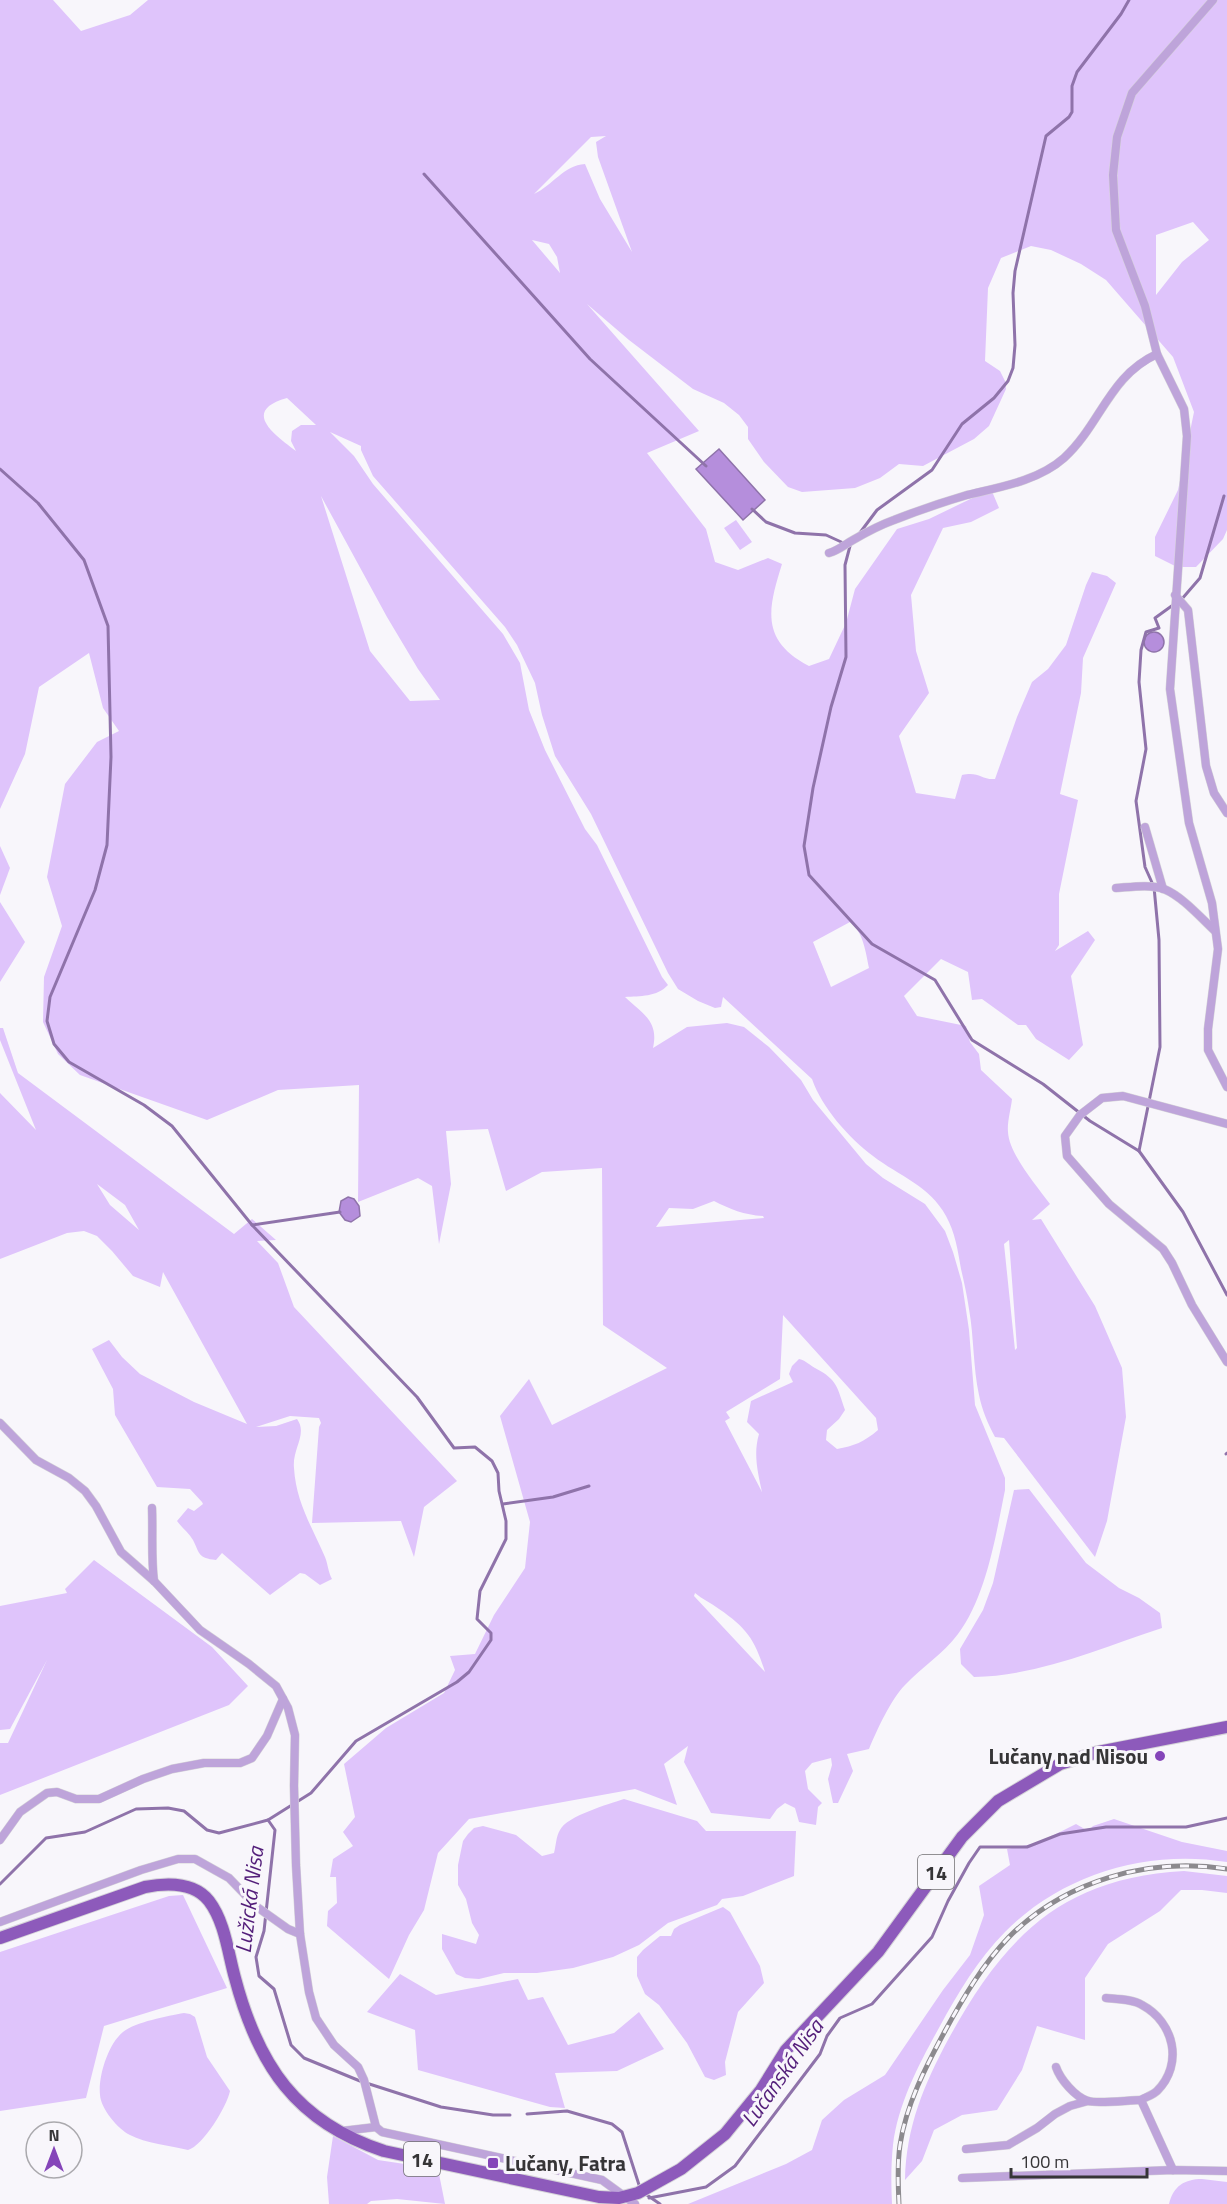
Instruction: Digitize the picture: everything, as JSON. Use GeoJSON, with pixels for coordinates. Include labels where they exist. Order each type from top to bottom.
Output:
{"type":"FeatureCollection","features":[{"type":"Feature","properties":{"kind":"main road","name":"14"},"geometry":{"type":"LineString","coordinates":[[0,1938],[145,1887],[169,1884],[190,1888],[201,1893],[208,1900],[221,1925],[243,2010],[275,2074],[295,2100],[337,2132],[384,2151],[525,2181],[598,2200],[634,2198],[681,2169],[725,2134],[761,2090],[786,2050],[878,1952],[962,1837],[998,1801],[1060,1764],[1098,1752],[1227,1727]]}},
{"type":"Feature","properties":{"kind":"street"},"geometry":{"type":"LineString","coordinates":[[1213,0],[1132,93],[1118,137],[1113,175],[1116,230],[1145,306],[1157,354],[1184,409],[1187,436],[1170,689],[1189,823],[1212,903],[1218,949],[1208,1029],[1208,1050],[1227,1088]]}},
{"type":"Feature","properties":{"kind":"street"},"geometry":{"type":"LineString","coordinates":[[829,553],[841,549],[850,541],[892,520],[965,496],[1001,487],[1050,468],[1064,458],[1078,442],[1124,376],[1147,358],[1157,354]]}},
{"type":"Feature","properties":{"kind":"street"},"geometry":{"type":"LineString","coordinates":[[1175,595],[1188,610],[1206,766],[1214,793],[1227,813]]}},
{"type":"Feature","properties":{"kind":"street"},"geometry":{"type":"LineString","coordinates":[[1144,827],[1163,889]]}},
{"type":"Feature","properties":{"kind":"street"},"geometry":{"type":"LineString","coordinates":[[1116,888],[1136,886],[1163,889],[1185,903],[1215,931]]}},
{"type":"Feature","properties":{"kind":"street"},"geometry":{"type":"LineString","coordinates":[[1227,1124],[1123,1096],[1102,1098],[1080,1115],[1065,1136],[1067,1156],[1109,1204],[1163,1249],[1192,1305],[1227,1362]]}},
{"type":"Feature","properties":{"kind":"street"},"geometry":{"type":"LineString","coordinates":[[0,1423],[36,1460],[69,1478],[85,1491],[96,1506],[121,1552],[154,1581],[200,1630],[276,1686],[288,1708],[295,1735],[294,1786],[300,1934],[309,1992],[316,2018],[334,2044],[358,2067],[365,2083],[376,2127],[382,2132],[602,2181],[634,2198]]}},
{"type":"Feature","properties":{"kind":"street"},"geometry":{"type":"LineString","coordinates":[[152,1508],[151,1558],[154,1581]]}},
{"type":"Feature","properties":{"kind":"street"},"geometry":{"type":"LineString","coordinates":[[0,1840],[20,1812],[47,1793],[57,1792],[76,1798],[99,1800],[143,1779],[172,1769],[204,1763],[240,1763],[252,1758],[267,1736],[283,1699]]}},
{"type":"Feature","properties":{"kind":"street"},"geometry":{"type":"LineString","coordinates":[[0,1922],[141,1870],[178,1859],[195,1859],[229,1878],[257,1907],[288,1929],[300,1934]]}},
{"type":"Feature","properties":{"kind":"street"},"geometry":{"type":"LineString","coordinates":[[966,2149],[1008,2145],[1062,2110],[1088,2101],[1141,2100],[1157,2092],[1171,2071],[1174,2052],[1171,2038],[1161,2019],[1141,2003],[1106,1998]]}},
{"type":"Feature","properties":{"kind":"street"},"geometry":{"type":"LineString","coordinates":[[1056,2067],[1059,2076],[1069,2088],[1088,2101]]}},
{"type":"Feature","properties":{"kind":"street"},"geometry":{"type":"LineString","coordinates":[[1141,2100],[1173,2170]]}},
{"type":"Feature","properties":{"kind":"street"},"geometry":{"type":"LineString","coordinates":[[337,2132],[376,2127]]}},
{"type":"Feature","properties":{"kind":"street"},"geometry":{"type":"LineString","coordinates":[[525,2181],[528,2164]]}},
{"type":"Feature","properties":{"kind":"street"},"geometry":{"type":"LineString","coordinates":[[962,2178],[1173,2170],[1227,2171]]}},
{"type":"Feature","properties":{"kind":"shaded area"},"geometry":{"type":"Polygon","coordinates":[[[0,0],[53,0],[81,31],[130,15],[148,0],[1227,0],[1227,530],[1223,539],[1196,567],[1177,567],[1155,556],[1155,537],[1178,490],[1194,412],[1173,357],[1106,280],[1081,264],[1051,250],[1031,246],[1001,258],[988,288],[985,361],[1000,371],[1006,389],[989,426],[974,439],[923,466],[899,464],[880,478],[855,488],[802,492],[788,487],[764,462],[748,439],[748,427],[739,415],[724,403],[693,389],[629,340],[587,304],[699,431],[647,453],[706,529],[715,562],[738,570],[768,558],[782,564],[771,609],[775,634],[793,656],[809,666],[829,659],[846,623],[855,589],[897,529],[929,519],[991,489],[999,508],[971,522],[943,528],[911,595],[916,651],[929,693],[899,736],[916,793],[955,799],[962,775],[972,774],[995,779],[1032,682],[1048,669],[1066,645],[1092,572],[1107,576],[1116,583],[1083,658],[1081,693],[1060,794],[1078,800],[1059,894],[1059,945],[1055,951],[1088,931],[1095,940],[1071,976],[1083,1045],[1069,1060],[1036,1039],[1026,1025],[1018,1025],[982,999],[972,1000],[968,972],[941,959],[904,996],[917,1016],[966,1026],[970,1042],[979,1054],[981,1070],[1012,1099],[1008,1132],[1013,1150],[1024,1170],[1050,1204],[1032,1220],[1041,1219],[1095,1306],[1122,1368],[1126,1417],[1107,1521],[1095,1557],[1004,1438],[995,1437],[988,1422],[977,1384],[971,1320],[957,1249],[946,1216],[923,1189],[873,1156],[855,1140],[829,1111],[812,1079],[723,997],[721,1007],[715,1008],[678,989],[668,973],[591,814],[555,756],[535,683],[517,645],[505,627],[373,476],[361,446],[330,432],[354,456],[373,484],[503,634],[520,663],[529,710],[545,750],[585,829],[597,845],[668,985],[654,994],[625,997],[652,1024],[653,1048],[687,1027],[727,1023],[744,1027],[769,1047],[801,1080],[813,1100],[866,1164],[883,1178],[925,1204],[945,1231],[953,1252],[962,1283],[969,1330],[975,1405],[1005,1478],[1005,1490],[994,1546],[976,1602],[958,1634],[900,1691],[885,1715],[869,1749],[847,1754],[853,1771],[838,1803],[833,1803],[828,1779],[832,1765],[831,1758],[812,1763],[805,1771],[808,1789],[822,1803],[818,1807],[816,1825],[799,1822],[795,1808],[785,1803],[770,1819],[711,1813],[684,1762],[688,1746],[664,1764],[677,1805],[635,1789],[469,1819],[438,1853],[424,1910],[409,1935],[389,1979],[327,1926],[328,1911],[337,1903],[336,1877],[330,1877],[333,1859],[353,1846],[343,1832],[355,1817],[344,1764],[386,1728],[444,1693],[455,1670],[450,1656],[475,1654],[494,1615],[525,1568],[530,1522],[500,1416],[529,1379],[552,1425],[667,1368],[603,1325],[602,1168],[542,1172],[506,1191],[488,1129],[446,1131],[451,1184],[439,1244],[432,1186],[418,1178],[358,1202],[359,1085],[278,1090],[207,1120],[80,1075],[58,1054],[43,1022],[44,977],[62,926],[47,877],[65,784],[97,742],[119,731],[103,708],[89,653],[39,687],[25,754],[0,809],[0,0]],[[606,136],[591,137],[534,194],[564,172],[585,164],[600,199],[632,252],[598,157],[596,142],[606,136]],[[1193,222],[1156,235],[1156,295],[1182,262],[1209,240],[1193,222]],[[532,240],[560,273],[557,257],[549,244],[532,240]],[[287,398],[273,403],[266,409],[264,416],[271,430],[296,451],[291,441],[292,431],[301,425],[316,425],[287,398]],[[321,496],[370,651],[410,701],[440,700],[418,669],[387,617],[321,496]],[[850,922],[813,942],[831,987],[869,968],[861,937],[850,922]],[[714,1201],[693,1209],[669,1208],[656,1227],[764,1218],[737,1211],[714,1201]],[[1009,1240],[1004,1244],[1015,1350],[1017,1348],[1009,1240]],[[783,1315],[780,1379],[726,1412],[730,1418],[725,1421],[762,1492],[756,1456],[759,1434],[747,1422],[751,1401],[793,1382],[789,1374],[792,1366],[799,1359],[832,1380],[845,1410],[827,1430],[826,1440],[837,1449],[859,1443],[878,1430],[876,1418],[783,1315]],[[695,1593],[694,1596],[765,1672],[753,1643],[743,1629],[729,1616],[695,1593]]]}},
{"type":"Feature","properties":{"kind":"shaded area"},"geometry":{"type":"Polygon","coordinates":[[[719,449],[765,500],[743,520],[696,469],[719,449]]]}},
{"type":"Feature","properties":{"kind":"shaded area"},"geometry":{"type":"Polygon","coordinates":[[[736,520],[752,542],[740,550],[724,528],[736,520]]]}},
{"type":"Feature","properties":{"kind":"shaded area"},"geometry":{"type":"Polygon","coordinates":[[[1154,632],[1161,635],[1164,642],[1161,649],[1154,652],[1147,649],[1144,642],[1147,635],[1154,632]]]}},
{"type":"Feature","properties":{"kind":"shaded area"},"geometry":{"type":"Polygon","coordinates":[[[0,846],[10,868],[0,895],[0,846]]]}},
{"type":"Feature","properties":{"kind":"shaded area"},"geometry":{"type":"Polygon","coordinates":[[[0,902],[25,942],[0,982],[0,902]]]}},
{"type":"Feature","properties":{"kind":"shaded area"},"geometry":{"type":"Polygon","coordinates":[[[0,1028],[3,1028],[18,1073],[234,1234],[252,1219],[276,1240],[257,1241],[278,1263],[294,1307],[457,1481],[424,1507],[414,1557],[401,1521],[312,1523],[321,1423],[319,1418],[290,1416],[256,1427],[276,1426],[297,1419],[300,1425],[300,1436],[294,1461],[295,1480],[301,1503],[325,1557],[332,1579],[320,1585],[300,1573],[270,1595],[222,1553],[216,1560],[200,1554],[191,1537],[177,1521],[188,1508],[194,1511],[203,1504],[202,1502],[190,1489],[157,1487],[115,1415],[113,1389],[92,1349],[109,1340],[122,1357],[140,1374],[194,1402],[247,1424],[163,1272],[160,1287],[133,1276],[97,1236],[84,1231],[67,1233],[0,1259],[0,1093],[36,1130],[0,1040],[0,1028]],[[97,1184],[110,1205],[139,1230],[125,1205],[97,1184]]]}},
{"type":"Feature","properties":{"kind":"shaded area"},"geometry":{"type":"Polygon","coordinates":[[[348,1197],[354,1199],[359,1206],[360,1216],[351,1222],[345,1220],[339,1212],[341,1201],[348,1197]]]}},
{"type":"Feature","properties":{"kind":"shaded area"},"geometry":{"type":"Polygon","coordinates":[[[1029,1489],[1086,1563],[1119,1588],[1139,1598],[1160,1613],[1162,1628],[1046,1666],[1022,1672],[974,1677],[961,1664],[960,1649],[983,1610],[993,1583],[1014,1490],[1029,1489]]]}},
{"type":"Feature","properties":{"kind":"shaded area"},"geometry":{"type":"Polygon","coordinates":[[[94,1560],[212,1647],[248,1686],[229,1705],[0,1795],[0,1743],[8,1743],[47,1660],[10,1729],[0,1730],[0,1606],[67,1593],[65,1589],[94,1560]]]}},
{"type":"Feature","properties":{"kind":"shaded area"},"geometry":{"type":"Polygon","coordinates":[[[624,1799],[697,1821],[706,1831],[796,1831],[794,1876],[743,1896],[722,1899],[717,1905],[668,1923],[639,1945],[613,1957],[573,1968],[537,1973],[504,1973],[479,1979],[465,1978],[456,1974],[442,1949],[442,1934],[476,1944],[479,1935],[472,1923],[466,1899],[458,1885],[458,1865],[463,1841],[468,1834],[474,1828],[483,1826],[516,1835],[542,1856],[554,1853],[559,1832],[571,1820],[624,1799]]]}},
{"type":"Feature","properties":{"kind":"shaded area"},"geometry":{"type":"Polygon","coordinates":[[[1114,1819],[1182,1842],[1227,1851],[1227,1862],[1167,1859],[1107,1870],[1052,1895],[1005,1932],[986,1953],[961,1989],[911,2083],[900,2114],[893,2145],[892,2204],[688,2204],[786,2164],[812,2150],[822,2120],[844,2100],[885,2075],[943,1990],[970,1955],[984,1915],[979,1886],[1010,1865],[1007,1849],[1038,1843],[1076,1824],[1088,1831],[1093,1826],[1114,1819]]]}},
{"type":"Feature","properties":{"kind":"shaded area"},"geometry":{"type":"Polygon","coordinates":[[[1184,1871],[1227,1876],[1227,1893],[1181,1890],[1160,1911],[1108,1944],[1085,1978],[1085,2040],[1037,2026],[1022,2070],[997,2110],[962,2115],[934,2130],[922,2161],[905,2180],[909,2142],[924,2089],[970,2002],[992,1970],[1016,1942],[1042,1919],[1071,1900],[1104,1886],[1141,1876],[1184,1871]]]}},
{"type":"Feature","properties":{"kind":"shaded area"},"geometry":{"type":"Polygon","coordinates":[[[183,1895],[227,1988],[104,2026],[86,2098],[0,2111],[0,1952],[169,1896],[183,1895]]]}},
{"type":"Feature","properties":{"kind":"shaded area"},"geometry":{"type":"Polygon","coordinates":[[[723,1907],[730,1912],[760,1966],[764,1983],[738,2012],[725,2062],[726,2075],[714,2080],[705,2077],[687,2043],[659,2005],[645,1994],[637,1976],[637,1957],[660,1936],[671,1936],[674,1929],[680,1925],[723,1907]]]}},
{"type":"Feature","properties":{"kind":"shaded area"},"geometry":{"type":"Polygon","coordinates":[[[400,1974],[436,1995],[518,1979],[528,2000],[543,1997],[568,2045],[614,2033],[639,2012],[664,2049],[617,2071],[555,2073],[565,2108],[550,2107],[418,2070],[415,2030],[367,2012],[400,1974]]]}},
{"type":"Feature","properties":{"kind":"shaded area"},"geometry":{"type":"Polygon","coordinates":[[[184,2013],[195,2017],[207,2057],[230,2091],[214,2125],[194,2147],[188,2150],[136,2138],[125,2132],[107,2112],[100,2095],[105,2061],[113,2044],[123,2032],[143,2022],[184,2013]]]}},
{"type":"Feature","properties":{"kind":"shaded area"},"geometry":{"type":"Polygon","coordinates":[[[333,2136],[378,2160],[438,2169],[445,2204],[397,2199],[371,2201],[367,2204],[329,2204],[327,2177],[333,2136]]]}},
{"type":"Feature","properties":{"kind":"shaded area"},"geometry":{"type":"Polygon","coordinates":[[[1190,2180],[1227,2182],[1227,2204],[1169,2204],[1177,2188],[1190,2180]]]}},
{"type":"Feature","properties":{"kind":"waterway"},"geometry":{"type":"LineString","coordinates":[[859,534],[877,510],[932,470],[962,424],[994,398],[1008,381],[1013,368],[1015,345],[1013,293],[1015,271],[1046,136],[1069,117],[1072,112],[1072,86],[1077,72],[1129,0]]}},
{"type":"Feature","properties":{"kind":"waterway"},"geometry":{"type":"LineString","coordinates":[[424,174],[590,359],[706,466]]}},
{"type":"Feature","properties":{"kind":"waterway"},"geometry":{"type":"LineString","coordinates":[[0,469],[38,503],[84,560],[108,626],[111,757],[107,845],[95,890],[50,997],[47,1021],[54,1044],[69,1062],[144,1105],[172,1126],[252,1225],[417,1397],[454,1448],[475,1447],[492,1461],[498,1473],[499,1491],[506,1521],[506,1539],[480,1591],[477,1619],[491,1633],[491,1640],[469,1672],[457,1682],[356,1741],[311,1793],[268,1820]]}},
{"type":"Feature","properties":{"kind":"waterway"},"geometry":{"type":"LineString","coordinates":[[1181,600],[1200,578],[1224,496]]}},
{"type":"Feature","properties":{"kind":"waterway"},"geometry":{"type":"LineString","coordinates":[[752,509],[766,522],[795,533],[826,535],[850,546],[845,565],[846,657],[831,707],[813,788],[804,846],[809,875],[872,944],[935,980],[972,1040],[1043,1084],[1090,1121],[1139,1151],[1183,1212],[1227,1295]]}},
{"type":"Feature","properties":{"kind":"waterway"},"geometry":{"type":"LineString","coordinates":[[1139,1151],[1160,1047],[1159,940],[1154,887],[1145,867],[1136,801],[1146,749],[1139,682],[1141,650],[1146,632],[1159,628],[1155,618],[1173,605]]}},
{"type":"Feature","properties":{"kind":"waterway"},"geometry":{"type":"LineString","coordinates":[[252,1225],[340,1212]]}},
{"type":"Feature","properties":{"kind":"waterway"},"geometry":{"type":"LineString","coordinates":[[503,1504],[553,1497],[589,1486]]}},
{"type":"Feature","properties":{"kind":"waterway","name":"Lužická Nisa"},"geometry":{"type":"LineString","coordinates":[[0,1884],[46,1838],[85,1832],[136,1809],[168,1808],[184,1811],[207,1830],[219,1833],[268,1820],[275,1830],[264,1931],[256,1957],[259,1976],[274,1989],[291,2045],[304,2058],[360,2081],[441,2107],[493,2115],[510,2115]]}},
{"type":"Feature","properties":{"kind":"waterway","name":"Lučanská Nisa"},"geometry":{"type":"LineString","coordinates":[[649,2198],[706,2187],[735,2166],[820,2054],[827,2036],[840,2018],[872,2004],[932,1937],[948,1901],[980,1847],[1027,1847],[1060,1834],[1106,1827],[1186,1827],[1227,1818]]}},
{"type":"Feature","properties":{"kind":"waterway","name":"Lužická Nisa"},"geometry":{"type":"LineString","coordinates":[[527,2114],[567,2111],[612,2124],[622,2132],[640,2188]]}},
{"type":"Feature","properties":{"kind":"waterway","name":"Lučanská Nisa"},"geometry":{"type":"LineString","coordinates":[[644,2193],[660,2204]]}},
{"type":"Feature","properties":{"kind":"railway"},"geometry":{"type":"LineString","coordinates":[[899,2204],[900,2145],[907,2115],[918,2086],[966,1994],[1009,1937],[1032,1917],[1056,1901],[1082,1887],[1110,1877],[1139,1870],[1168,1867],[1198,1866],[1227,1869]]}},
{"type":"Feature","properties":{"kind":"place","name":"Lučany nad Nisou"},"geometry":{"type":"Point","coordinates":[1160,1756]}},
{"type":"Feature","properties":{"kind":"place","name":"Lučany, Fatra"},"geometry":{"type":"Point","coordinates":[493,2163]}}]}
